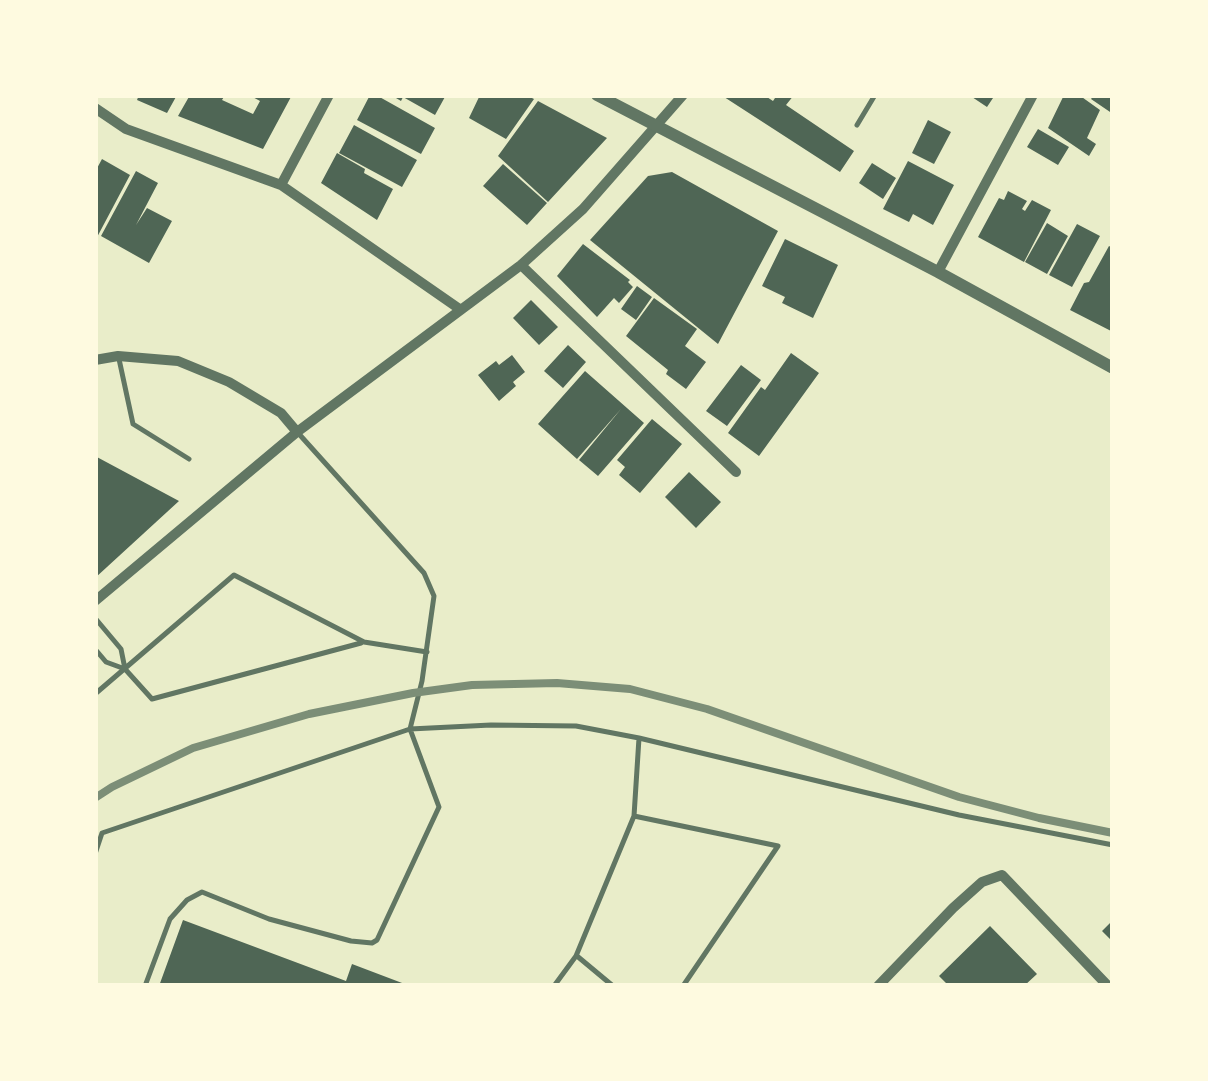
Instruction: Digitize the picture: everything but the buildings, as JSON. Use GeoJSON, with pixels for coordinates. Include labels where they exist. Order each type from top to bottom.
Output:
{"type":"FeatureCollection","features":[{"type":"Feature","properties":{"kind":"street"},"geometry":{"type":"LineString","coordinates":[[281,185],[329,95]]}},
{"type":"Feature","properties":{"kind":"street"},"geometry":{"type":"LineString","coordinates":[[597,95],[938,272],[1113,368]]}},
{"type":"Feature","properties":{"kind":"street"},"geometry":{"type":"LineString","coordinates":[[95,601],[297,432],[522,265],[583,209],[683,95]]}},
{"type":"Feature","properties":{"kind":"street"},"geometry":{"type":"LineString","coordinates":[[938,272],[1033,95]]}},
{"type":"Feature","properties":{"kind":"street"},"geometry":{"type":"LineString","coordinates":[[95,108],[126,130],[281,185],[461,310]]}},
{"type":"Feature","properties":{"kind":"street"},"geometry":{"type":"LineString","coordinates":[[522,265],[736,472]]}},
{"type":"Feature","properties":{"kind":"street"},"geometry":{"type":"LineString","coordinates":[[95,360],[118,356],[178,361],[228,382],[280,413],[297,432]]}},
{"type":"Feature","properties":{"kind":"street"},"geometry":{"type":"LineString","coordinates":[[878,986],[982,882],[1002,875],[1108,986]]}},
{"type":"Feature","properties":{"kind":"lane"},"geometry":{"type":"LineString","coordinates":[[857,125],[875,95]]}},
{"type":"Feature","properties":{"kind":"lane"},"geometry":{"type":"LineString","coordinates":[[118,356],[133,424],[189,460]]}},
{"type":"Feature","properties":{"kind":"lane"},"geometry":{"type":"LineString","coordinates":[[145,986],[170,919],[186,900],[202,892],[270,918],[351,941],[377,940],[440,808],[410,730],[434,596],[424,572],[297,432]]}},
{"type":"Feature","properties":{"kind":"lane"},"geometry":{"type":"LineString","coordinates":[[95,694],[234,575],[364,642],[427,652]]}},
{"type":"Feature","properties":{"kind":"lane"},"geometry":{"type":"LineString","coordinates":[[95,618],[121,649],[125,669]]}},
{"type":"Feature","properties":{"kind":"lane"},"geometry":{"type":"LineString","coordinates":[[95,649],[106,662],[125,669],[152,699],[364,642]]}},
{"type":"Feature","properties":{"kind":"lane"},"geometry":{"type":"LineString","coordinates":[[95,838],[410,730],[491,725],[576,726],[639,738],[959,815],[1113,845]]}},
{"type":"Feature","properties":{"kind":"lane"},"geometry":{"type":"LineString","coordinates":[[554,986],[576,956],[634,816],[639,738]]}},
{"type":"Feature","properties":{"kind":"lane"},"geometry":{"type":"LineString","coordinates":[[634,816],[778,846],[683,986]]}},
{"type":"Feature","properties":{"kind":"lane"},"geometry":{"type":"LineString","coordinates":[[95,854],[102,833]]}},
{"type":"Feature","properties":{"kind":"lane"},"geometry":{"type":"LineString","coordinates":[[576,956],[613,986]]}},
{"type":"Feature","properties":{"kind":"railway"},"geometry":{"type":"LineString","coordinates":[[95,798],[193,748],[309,714],[472,685],[557,683],[630,689],[707,709],[959,797],[1113,833]]}}]}
